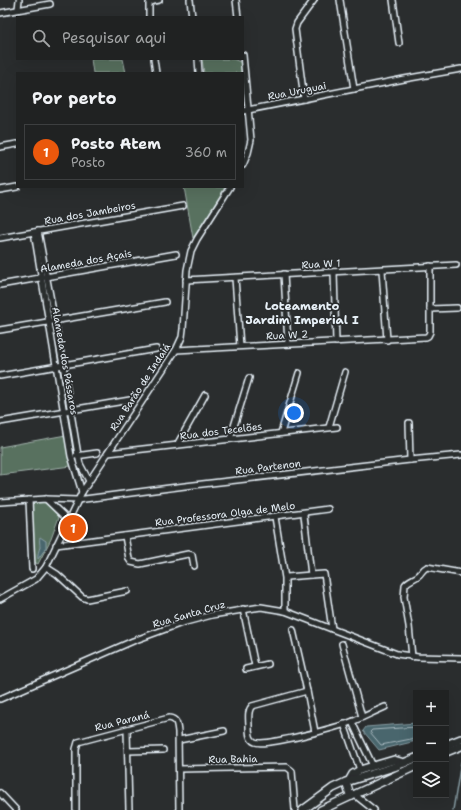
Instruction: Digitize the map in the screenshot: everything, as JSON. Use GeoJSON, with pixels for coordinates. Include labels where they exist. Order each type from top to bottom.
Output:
{"type":"FeatureCollection","features":[{"type":"Feature","properties":{"kind":"main road"},"geometry":{"type":"LineString","coordinates":[[449,745],[460,743]]}},
{"type":"Feature","properties":{"kind":"main road"},"geometry":{"type":"LineString","coordinates":[[449,750],[460,743]]}},
{"type":"Feature","properties":{"kind":"main road"},"geometry":{"type":"LineString","coordinates":[[303,810],[333,788],[413,759]]}},
{"type":"Feature","properties":{"kind":"main road"},"geometry":{"type":"LineString","coordinates":[[353,796],[349,792],[348,782],[353,774],[360,770],[394,760],[404,763]]}},
{"type":"Feature","properties":{"kind":"main road"},"geometry":{"type":"LineString","coordinates":[[321,810],[413,767]]}},
{"type":"Feature","properties":{"kind":"main road"},"geometry":{"type":"LineString","coordinates":[[333,788],[340,802]]}},
{"type":"Feature","properties":{"kind":"street"},"geometry":{"type":"LineString","coordinates":[[18,9],[19,0]]}},
{"type":"Feature","properties":{"kind":"street"},"geometry":{"type":"LineString","coordinates":[[149,16],[149,3],[159,0]]}},
{"type":"Feature","properties":{"kind":"street"},"geometry":{"type":"LineString","coordinates":[[190,0],[192,16]]}},
{"type":"Feature","properties":{"kind":"street"},"geometry":{"type":"LineString","coordinates":[[236,0],[238,16]]}},
{"type":"Feature","properties":{"kind":"street"},"geometry":{"type":"LineString","coordinates":[[304,98],[295,29],[297,23],[314,0]]}},
{"type":"Feature","properties":{"kind":"street"},"geometry":{"type":"LineString","coordinates":[[340,0],[354,89]]}},
{"type":"Feature","properties":{"kind":"street"},"geometry":{"type":"LineString","coordinates":[[392,0],[399,43]]}},
{"type":"Feature","properties":{"kind":"street"},"geometry":{"type":"LineString","coordinates":[[0,13],[50,4]]}},
{"type":"Feature","properties":{"kind":"street"},"geometry":{"type":"LineString","coordinates":[[154,60],[156,72]]}},
{"type":"Feature","properties":{"kind":"street"},"geometry":{"type":"LineString","coordinates":[[198,60],[199,72]]}},
{"type":"Feature","properties":{"kind":"street"},"geometry":{"type":"LineString","coordinates":[[243,60],[244,72]]}},
{"type":"Feature","properties":{"kind":"street","name":"Rua Uruguai"},"geometry":{"type":"LineString","coordinates":[[245,111],[304,98],[461,69]]}},
{"type":"Feature","properties":{"kind":"street"},"geometry":{"type":"LineString","coordinates":[[244,83],[245,111],[250,134],[250,147],[244,162]]}},
{"type":"Feature","properties":{"kind":"street"},"geometry":{"type":"LineString","coordinates":[[0,147],[16,144]]}},
{"type":"Feature","properties":{"kind":"street"},"geometry":{"type":"LineString","coordinates":[[0,190],[16,187]]}},
{"type":"Feature","properties":{"kind":"street","name":"Rua Barão de Indaiá"},"geometry":{"type":"LineString","coordinates":[[0,599],[36,579],[46,567],[77,500],[176,350],[182,337],[188,260],[197,239],[229,188]]}},
{"type":"Feature","properties":{"kind":"street","name":"Rua dos Jambeiros"},"geometry":{"type":"LineString","coordinates":[[0,238],[183,206]]}},
{"type":"Feature","properties":{"kind":"street","name":"Alameda dos Pássaros"},"geometry":{"type":"LineString","coordinates":[[36,232],[52,322],[57,366],[71,456],[82,492]]}},
{"type":"Feature","properties":{"kind":"street","name":"Alameda dos Açais"},"geometry":{"type":"LineString","coordinates":[[0,285],[176,254]]}},
{"type":"Feature","properties":{"kind":"street","name":"Rua W 1"},"geometry":{"type":"LineString","coordinates":[[186,280],[456,265]]}},
{"type":"Feature","properties":{"kind":"street"},"geometry":{"type":"LineString","coordinates":[[430,266],[430,308],[457,308]]}},
{"type":"Feature","properties":{"kind":"street"},"geometry":{"type":"LineString","coordinates":[[382,270],[386,340]]}},
{"type":"Feature","properties":{"kind":"street"},"geometry":{"type":"LineString","coordinates":[[334,272],[336,342]]}},
{"type":"Feature","properties":{"kind":"street"},"geometry":{"type":"LineString","coordinates":[[284,274],[288,344]]}},
{"type":"Feature","properties":{"kind":"street"},"geometry":{"type":"LineString","coordinates":[[235,278],[240,346]]}},
{"type":"Feature","properties":{"kind":"street"},"geometry":{"type":"LineString","coordinates":[[0,330],[165,302]]}},
{"type":"Feature","properties":{"kind":"street","name":"Rua W 2"},"geometry":{"type":"LineString","coordinates":[[176,350],[422,338],[429,335],[430,308]]}},
{"type":"Feature","properties":{"kind":"street","name":"Alameda dos Pássaros"},"geometry":{"type":"LineString","coordinates":[[52,322],[63,365],[80,464],[89,481]]}},
{"type":"Feature","properties":{"kind":"street"},"geometry":{"type":"LineString","coordinates":[[0,376],[156,349]]}},
{"type":"Feature","properties":{"kind":"street"},"geometry":{"type":"LineString","coordinates":[[329,427],[345,372]]}},
{"type":"Feature","properties":{"kind":"street"},"geometry":{"type":"LineString","coordinates":[[281,433],[299,373]]}},
{"type":"Feature","properties":{"kind":"street"},"geometry":{"type":"LineString","coordinates":[[230,440],[250,378]]}},
{"type":"Feature","properties":{"kind":"street"},"geometry":{"type":"LineString","coordinates":[[177,445],[205,396]]}},
{"type":"Feature","properties":{"kind":"street"},"geometry":{"type":"LineString","coordinates":[[0,422],[130,400]]}},
{"type":"Feature","properties":{"kind":"street"},"geometry":{"type":"LineString","coordinates":[[409,423],[410,460]]}},
{"type":"Feature","properties":{"kind":"street","name":"Rua dos Tecelões"},"geometry":{"type":"LineString","coordinates":[[108,453],[337,427]]}},
{"type":"Feature","properties":{"kind":"street"},"geometry":{"type":"LineString","coordinates":[[71,456],[97,453]]}},
{"type":"Feature","properties":{"kind":"street","name":"Rua Partenon"},"geometry":{"type":"LineString","coordinates":[[0,502],[46,499],[77,500],[185,486],[461,455]]}},
{"type":"Feature","properties":{"kind":"street"},"geometry":{"type":"LineString","coordinates":[[46,499],[68,520]]}},
{"type":"Feature","properties":{"kind":"street"},"geometry":{"type":"LineString","coordinates":[[29,500],[32,569]]}},
{"type":"Feature","properties":{"kind":"street","name":"Rua Professora Olga de Melo"},"geometry":{"type":"LineString","coordinates":[[56,545],[328,509]]}},
{"type":"Feature","properties":{"kind":"street"},"geometry":{"type":"LineString","coordinates":[[304,515],[311,575]]}},
{"type":"Feature","properties":{"kind":"street"},"geometry":{"type":"LineString","coordinates":[[275,517],[285,578],[285,611]]}},
{"type":"Feature","properties":{"kind":"street"},"geometry":{"type":"LineString","coordinates":[[125,536],[129,559],[131,562],[140,564],[190,554],[192,556],[194,566]]}},
{"type":"Feature","properties":{"kind":"street"},"geometry":{"type":"LineString","coordinates":[[46,567],[57,574],[82,597],[87,599],[127,591]]}},
{"type":"Feature","properties":{"kind":"street"},"geometry":{"type":"LineString","coordinates":[[412,656],[404,597],[405,585],[410,579],[418,576],[424,568],[427,567],[461,573]]}},
{"type":"Feature","properties":{"kind":"street"},"geometry":{"type":"LineString","coordinates":[[287,577],[324,574],[332,629]]}},
{"type":"Feature","properties":{"kind":"street","name":"Rua Santa Cruz"},"geometry":{"type":"LineString","coordinates":[[0,699],[8,694],[133,641],[182,623],[212,615],[261,607],[285,611],[382,649],[412,656],[461,658]]}},
{"type":"Feature","properties":{"kind":"street"},"geometry":{"type":"LineString","coordinates":[[243,609],[255,666]]}},
{"type":"Feature","properties":{"kind":"street"},"geometry":{"type":"LineString","coordinates":[[293,630],[316,732]]}},
{"type":"Feature","properties":{"kind":"street"},"geometry":{"type":"LineString","coordinates":[[342,644],[362,717]]}},
{"type":"Feature","properties":{"kind":"street"},"geometry":{"type":"LineString","coordinates":[[246,669],[268,664]]}},
{"type":"Feature","properties":{"kind":"street"},"geometry":{"type":"LineString","coordinates":[[307,692],[252,706],[249,710],[249,730],[251,739],[258,743],[268,743],[316,732],[352,722],[385,707]]}},
{"type":"Feature","properties":{"kind":"street","name":"Rua Paraná"},"geometry":{"type":"LineString","coordinates":[[76,810],[76,745],[80,741],[169,718],[175,719],[177,722],[178,740]]}},
{"type":"Feature","properties":{"kind":"street"},"geometry":{"type":"LineString","coordinates":[[352,722],[373,766]]}},
{"type":"Feature","properties":{"kind":"street"},"geometry":{"type":"LineString","coordinates":[[344,724],[353,746],[360,770]]}},
{"type":"Feature","properties":{"kind":"street"},"geometry":{"type":"LineString","coordinates":[[127,730],[129,810]]}},
{"type":"Feature","properties":{"kind":"street"},"geometry":{"type":"LineString","coordinates":[[179,810],[178,740],[224,731]]}},
{"type":"Feature","properties":{"kind":"street"},"geometry":{"type":"LineString","coordinates":[[353,746],[365,750]]}},
{"type":"Feature","properties":{"kind":"street"},"geometry":{"type":"LineString","coordinates":[[128,751],[163,750]]}},
{"type":"Feature","properties":{"kind":"street","name":"Rua Bahia"},"geometry":{"type":"LineString","coordinates":[[179,769],[287,767],[292,771],[295,810]]}},
{"type":"Feature","properties":{"kind":"street"},"geometry":{"type":"LineString","coordinates":[[0,793],[16,810]]}},
{"type":"Feature","properties":{"kind":"street"},"geometry":{"type":"LineString","coordinates":[[353,796],[374,810]]}},
{"type":"Feature","properties":{"kind":"green space"},"geometry":{"type":"Polygon","coordinates":[[[91,60],[123,60],[126,72],[93,72],[91,60]]]}},
{"type":"Feature","properties":{"kind":"green space"},"geometry":{"type":"Polygon","coordinates":[[[202,60],[235,60],[245,64],[243,72],[204,72],[202,60]]]}},
{"type":"Feature","properties":{"kind":"green space"},"geometry":{"type":"Polygon","coordinates":[[[184,188],[224,188],[215,204],[193,238],[184,188]]]}},
{"type":"Feature","properties":{"kind":"green space"},"geometry":{"type":"Polygon","coordinates":[[[66,435],[71,466],[0,475],[0,447],[66,435]]]}},
{"type":"Feature","properties":{"kind":"green space"},"geometry":{"type":"Polygon","coordinates":[[[44,501],[59,517],[51,539],[38,564],[34,562],[32,502],[44,501]]]}},
{"type":"Feature","properties":{"kind":"water"},"geometry":{"type":"Polygon","coordinates":[[[40,537],[46,541],[46,548],[38,559],[40,547],[40,537]]]}},
{"type":"Feature","properties":{"kind":"water"},"geometry":{"type":"Polygon","coordinates":[[[413,723],[413,742],[379,750],[363,731],[366,727],[413,723]]]}},
{"type":"Feature","properties":{"kind":"waterway"},"geometry":{"type":"LineString","coordinates":[[453,810],[461,762]]}},
{"type":"Feature","properties":{"kind":"place","name":"Posto Atem"},"geometry":{"type":"Point","coordinates":[73,528]}},
{"type":"Feature","properties":{"kind":"district","name":"Loteamento Jardim Imperial I"},"geometry":{"type":"Point","coordinates":[302,313]}}]}
